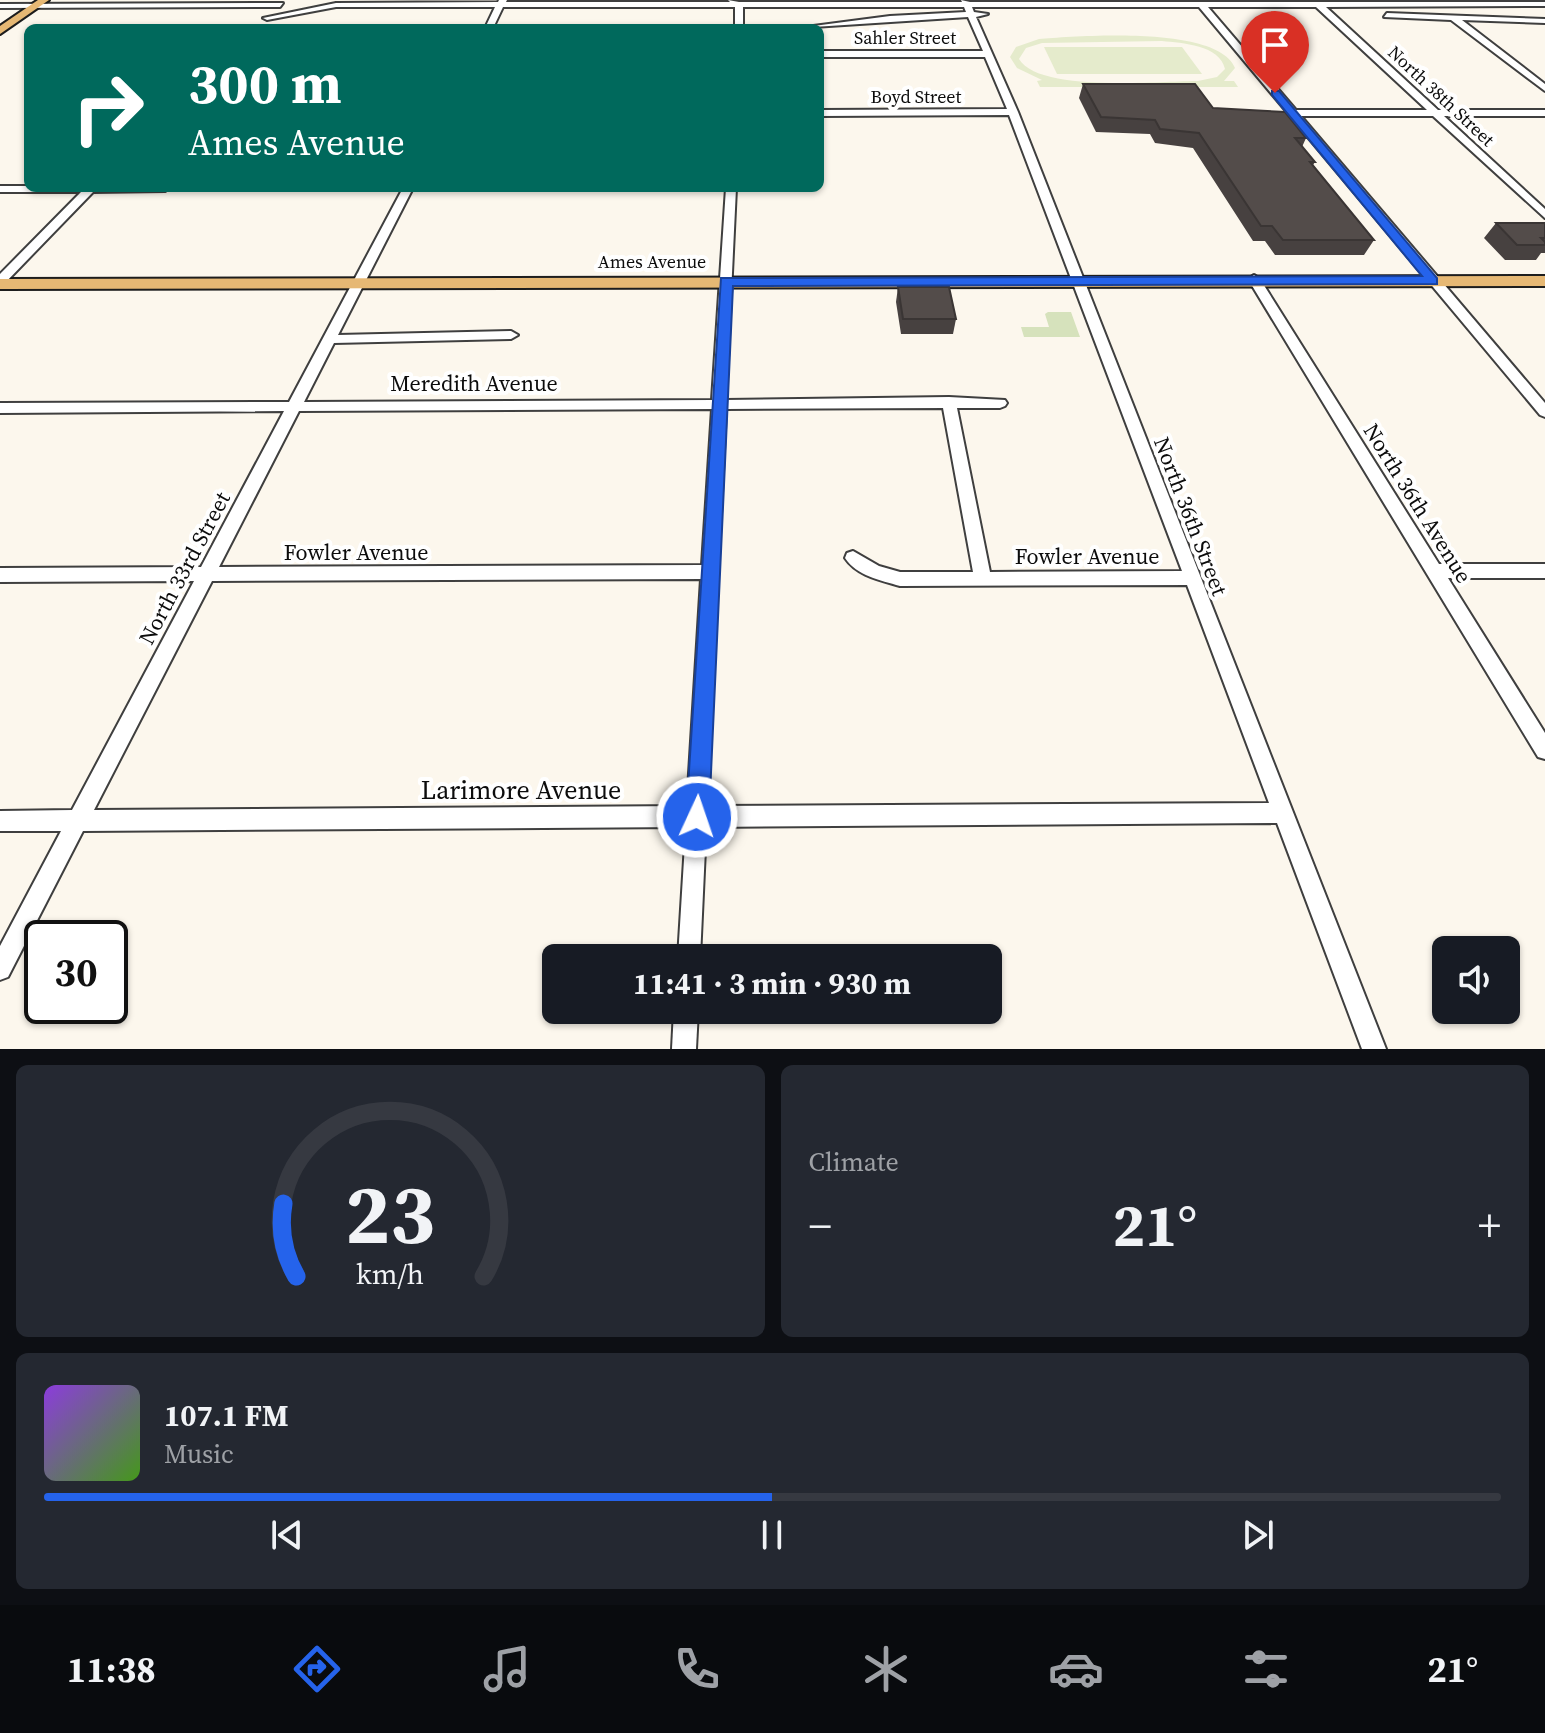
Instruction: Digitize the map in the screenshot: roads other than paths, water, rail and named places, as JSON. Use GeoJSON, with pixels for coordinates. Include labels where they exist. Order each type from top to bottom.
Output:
{"type":"FeatureCollection","features":[{"type":"Feature","properties":{"kind":"main road"},"geometry":{"type":"LineString","coordinates":[[0,31],[40,3]]}},
{"type":"Feature","properties":{"kind":"main road","name":"Ames Avenue"},"geometry":{"type":"LineString","coordinates":[[0,282],[1545,281]]}},
{"type":"Feature","properties":{"kind":"street"},"geometry":{"type":"LineString","coordinates":[[262,24],[282,2]]}},
{"type":"Feature","properties":{"kind":"street"},"geometry":{"type":"LineString","coordinates":[[0,6],[40,3],[282,2]]}},
{"type":"Feature","properties":{"kind":"street"},"geometry":{"type":"LineString","coordinates":[[491,24],[502,2]]}},
{"type":"Feature","properties":{"kind":"street"},"geometry":{"type":"LineString","coordinates":[[734,2],[740,8],[739,24]]}},
{"type":"Feature","properties":{"kind":"street"},"geometry":{"type":"LineString","coordinates":[[267,18],[336,5],[734,2],[969,6],[1090,13],[1451,16],[1545,21]]}},
{"type":"Feature","properties":{"kind":"street"},"geometry":{"type":"LineString","coordinates":[[1083,2],[1090,13]]}},
{"type":"Feature","properties":{"kind":"street"},"geometry":{"type":"LineString","coordinates":[[824,25],[969,6],[1083,2],[1545,4]]}},
{"type":"Feature","properties":{"kind":"street"},"geometry":{"type":"LineString","coordinates":[[1200,2],[1432,281],[1543,407]]}},
{"type":"Feature","properties":{"kind":"street","name":"North 38th Street"},"geometry":{"type":"LineString","coordinates":[[1316,2],[1545,215]]}},
{"type":"Feature","properties":{"kind":"street"},"geometry":{"type":"LineString","coordinates":[[1433,2],[1545,88]]}},
{"type":"Feature","properties":{"kind":"street","name":"North 36th Street"},"geometry":{"type":"LineString","coordinates":[[969,6],[1013,112],[1374,1049]]}},
{"type":"Feature","properties":{"kind":"street","name":"Sahler Street"},"geometry":{"type":"LineString","coordinates":[[824,54],[990,54]]}},
{"type":"Feature","properties":{"kind":"street","name":"Boyd Street"},"geometry":{"type":"LineString","coordinates":[[824,113],[1013,112]]}},
{"type":"Feature","properties":{"kind":"street"},"geometry":{"type":"LineString","coordinates":[[1292,113],[1545,113]]}},
{"type":"Feature","properties":{"kind":"street"},"geometry":{"type":"LineString","coordinates":[[0,189],[24,189]]}},
{"type":"Feature","properties":{"kind":"street"},"geometry":{"type":"LineString","coordinates":[[0,282],[87,192]]}},
{"type":"Feature","properties":{"kind":"street","name":"North 33rd Street"},"geometry":{"type":"LineString","coordinates":[[0,969],[406,192]]}},
{"type":"Feature","properties":{"kind":"street"},"geometry":{"type":"LineString","coordinates":[[690,944],[731,192]]}},
{"type":"Feature","properties":{"kind":"street","name":"North 36th Avenue"},"geometry":{"type":"LineString","coordinates":[[1254,279],[1545,750]]}},
{"type":"Feature","properties":{"kind":"street"},"geometry":{"type":"LineString","coordinates":[[328,339],[511,335]]}},
{"type":"Feature","properties":{"kind":"street"},"geometry":{"type":"LineString","coordinates":[[949,402],[983,578]]}},
{"type":"Feature","properties":{"kind":"street","name":"Meredith Avenue"},"geometry":{"type":"LineString","coordinates":[[0,408],[1000,403]]}},
{"type":"Feature","properties":{"kind":"street","name":"Fowler Avenue"},"geometry":{"type":"LineString","coordinates":[[853,558],[874,572],[900,579],[1191,578]]}},
{"type":"Feature","properties":{"kind":"street"},"geometry":{"type":"LineString","coordinates":[[1435,571],[1545,571]]}},
{"type":"Feature","properties":{"kind":"street","name":"Fowler Avenue"},"geometry":{"type":"LineString","coordinates":[[0,575],[711,572]]}},
{"type":"Feature","properties":{"kind":"street","name":"Larimore Avenue"},"geometry":{"type":"LineString","coordinates":[[0,821],[1282,813]]}},
{"type":"Feature","properties":{"kind":"street"},"geometry":{"type":"LineString","coordinates":[[684,1049],[685,1024]]}}]}
